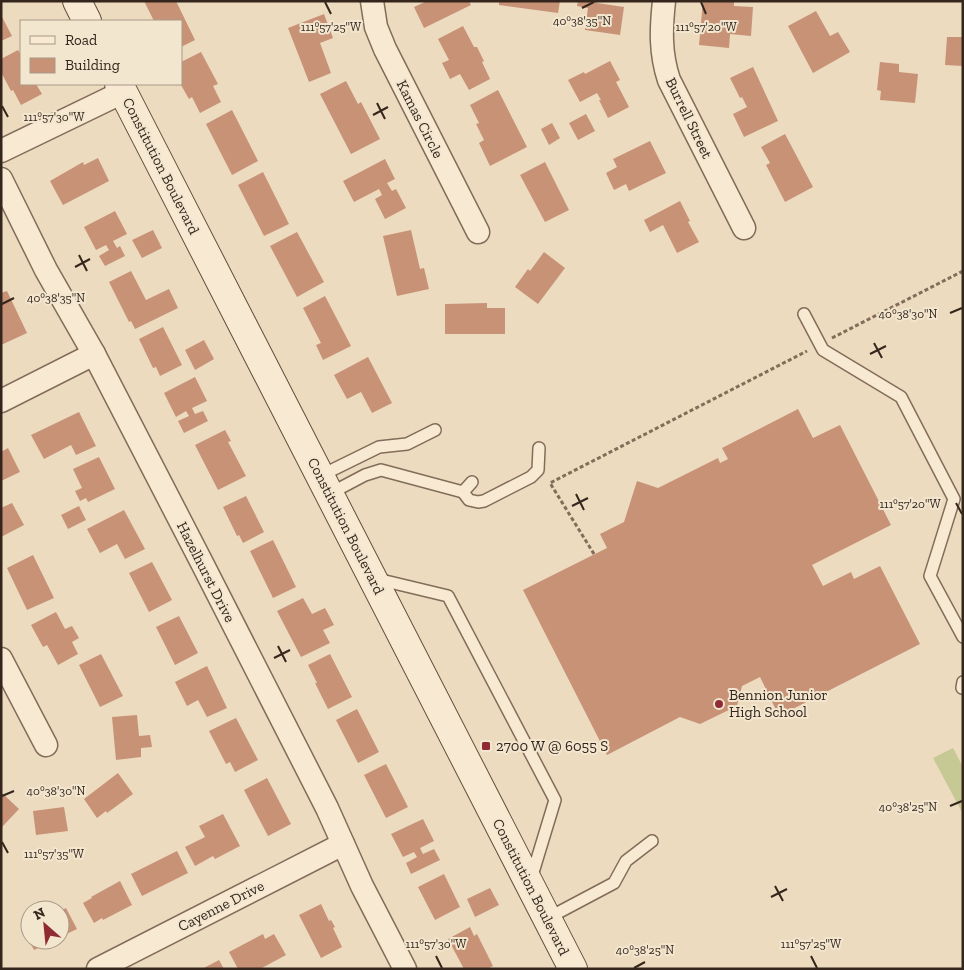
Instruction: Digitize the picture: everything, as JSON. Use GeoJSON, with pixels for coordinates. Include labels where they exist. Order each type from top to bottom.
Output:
{"type":"FeatureCollection","features":[{"type":"Feature","properties":{"kind":"main road"},"geometry":{"type":"LineString","coordinates":[[77,1],[86,20]]}},
{"type":"Feature","properties":{"kind":"main road","name":"Constitution Boulevard"},"geometry":{"type":"LineString","coordinates":[[121,88],[573,969]]}},
{"type":"Feature","properties":{"kind":"street","name":"Kamas Circle"},"geometry":{"type":"LineString","coordinates":[[372,1],[376,28],[385,49],[478,232]]}},
{"type":"Feature","properties":{"kind":"street","name":"Burrell Street"},"geometry":{"type":"LineString","coordinates":[[664,1],[662,50],[669,80],[744,228]]}},
{"type":"Feature","properties":{"kind":"street"},"geometry":{"type":"LineString","coordinates":[[1,151],[121,88]]}},
{"type":"Feature","properties":{"kind":"street","name":"Hazelhurst Drive"},"geometry":{"type":"LineString","coordinates":[[1,179],[46,270],[94,354],[327,808],[362,886],[405,969]]}},
{"type":"Feature","properties":{"kind":"street"},"geometry":{"type":"LineString","coordinates":[[1,401],[94,354]]}},
{"type":"Feature","properties":{"kind":"street"},"geometry":{"type":"LineString","coordinates":[[1,659],[46,745]]}},
{"type":"Feature","properties":{"kind":"street","name":"Cayenne Drive"},"geometry":{"type":"LineString","coordinates":[[98,969],[343,844]]}},
{"type":"Feature","properties":{"kind":"lane"},"geometry":{"type":"LineString","coordinates":[[804,314],[822,350],[901,397],[954,499],[930,576],[963,637]]}},
{"type":"Feature","properties":{"kind":"lane"},"geometry":{"type":"LineString","coordinates":[[325,485],[379,447],[407,444],[436,430]]}},
{"type":"Feature","properties":{"kind":"lane"},"geometry":{"type":"LineString","coordinates":[[325,485],[382,470],[463,492],[469,500],[484,501],[531,477],[538,470],[539,448]]}},
{"type":"Feature","properties":{"kind":"lane"},"geometry":{"type":"LineString","coordinates":[[463,492],[472,482]]}},
{"type":"Feature","properties":{"kind":"lane"},"geometry":{"type":"LineString","coordinates":[[373,578],[448,596],[555,800],[529,883]]}},
{"type":"Feature","properties":{"kind":"lane"},"geometry":{"type":"LineString","coordinates":[[548,918],[614,883],[626,861],[652,841]]}},
{"type":"Feature","properties":{"kind":"path"},"geometry":{"type":"LineString","coordinates":[[594,554],[550,484],[963,271]]}},
{"type":"Feature","properties":{"kind":"green space"},"geometry":{"type":"Polygon","coordinates":[[[953,748],[963,767],[963,814],[933,758],[953,748]]]}},
{"type":"Feature","properties":{"kind":"building"},"geometry":{"type":"Polygon","coordinates":[[[144,1],[176,1],[195,40],[182,46],[182,20],[154,20],[144,1]]]}},
{"type":"Feature","properties":{"kind":"building"},"geometry":{"type":"Polygon","coordinates":[[[427,1],[469,1],[471,5],[424,28],[414,7],[427,1]]]}},
{"type":"Feature","properties":{"kind":"building"},"geometry":{"type":"Polygon","coordinates":[[[499,1],[560,1],[558,13],[499,5],[499,1]]]}},
{"type":"Feature","properties":{"kind":"building"},"geometry":{"type":"Polygon","coordinates":[[[578,1],[597,1],[597,3],[624,7],[620,35],[585,30],[588,8],[577,6],[578,1]]]}},
{"type":"Feature","properties":{"kind":"building"},"geometry":{"type":"Polygon","coordinates":[[[703,1],[734,1],[734,6],[753,7],[751,36],[730,34],[729,48],[699,45],[703,1]]]}},
{"type":"Feature","properties":{"kind":"building"},"geometry":{"type":"Polygon","coordinates":[[[816,11],[830,36],[838,32],[850,52],[813,73],[788,26],[816,11]]]}},
{"type":"Feature","properties":{"kind":"building"},"geometry":{"type":"Polygon","coordinates":[[[324,14],[333,38],[320,43],[331,73],[309,82],[288,28],[324,14]]]}},
{"type":"Feature","properties":{"kind":"building"},"geometry":{"type":"Polygon","coordinates":[[[1,15],[12,36],[1,41],[1,15]]]}},
{"type":"Feature","properties":{"kind":"building"},"geometry":{"type":"Polygon","coordinates":[[[463,26],[474,47],[477,47],[490,79],[469,90],[460,74],[450,79],[442,63],[449,60],[438,39],[463,26]]]}},
{"type":"Feature","properties":{"kind":"building"},"geometry":{"type":"Polygon","coordinates":[[[947,37],[963,37],[963,66],[945,65],[947,37]]]}},
{"type":"Feature","properties":{"kind":"building"},"geometry":{"type":"Polygon","coordinates":[[[18,50],[20,53],[20,85],[37,85],[42,94],[21,105],[1,72],[1,59],[18,50]]]}},
{"type":"Feature","properties":{"kind":"building"},"geometry":{"type":"Polygon","coordinates":[[[201,52],[218,84],[213,86],[221,102],[200,113],[192,97],[189,99],[181,85],[182,62],[201,52]]]}},
{"type":"Feature","properties":{"kind":"building"},"geometry":{"type":"Polygon","coordinates":[[[610,61],[620,80],[616,82],[629,107],[608,118],[597,93],[580,102],[568,80],[584,72],[585,74],[610,61]]]}},
{"type":"Feature","properties":{"kind":"building"},"geometry":{"type":"Polygon","coordinates":[[[880,62],[899,64],[899,72],[918,74],[915,103],[880,100],[881,91],[877,90],[880,62]]]}},
{"type":"Feature","properties":{"kind":"building"},"geometry":{"type":"Polygon","coordinates":[[[753,67],[778,121],[744,137],[733,114],[747,107],[730,78],[753,67]]]}},
{"type":"Feature","properties":{"kind":"building"},"geometry":{"type":"Polygon","coordinates":[[[346,81],[358,104],[361,102],[380,139],[351,154],[320,94],[346,81]]]}},
{"type":"Feature","properties":{"kind":"building"},"geometry":{"type":"Polygon","coordinates":[[[498,90],[527,147],[490,166],[479,143],[484,140],[476,124],[479,123],[470,105],[498,90]]]}},
{"type":"Feature","properties":{"kind":"building"},"geometry":{"type":"Polygon","coordinates":[[[232,110],[258,161],[232,175],[206,124],[232,110]]]}},
{"type":"Feature","properties":{"kind":"building"},"geometry":{"type":"Polygon","coordinates":[[[586,114],[595,131],[578,140],[569,123],[586,114]]]}},
{"type":"Feature","properties":{"kind":"building"},"geometry":{"type":"Polygon","coordinates":[[[552,123],[560,138],[549,145],[541,129],[552,123]]]}},
{"type":"Feature","properties":{"kind":"building"},"geometry":{"type":"Polygon","coordinates":[[[785,134],[813,187],[785,202],[766,165],[770,163],[761,147],[785,134]]]}},
{"type":"Feature","properties":{"kind":"building"},"geometry":{"type":"Polygon","coordinates":[[[650,141],[666,173],[629,191],[626,184],[614,190],[606,173],[617,167],[613,159],[650,141]]]}},
{"type":"Feature","properties":{"kind":"building"},"geometry":{"type":"Polygon","coordinates":[[[98,158],[109,181],[63,205],[50,181],[83,162],[84,165],[98,158]]]}},
{"type":"Feature","properties":{"kind":"building"},"geometry":{"type":"Polygon","coordinates":[[[385,159],[395,179],[387,183],[392,191],[396,189],[406,208],[385,219],[375,199],[382,195],[379,189],[354,202],[343,181],[385,159]]]}},
{"type":"Feature","properties":{"kind":"building"},"geometry":{"type":"Polygon","coordinates":[[[545,162],[569,210],[545,222],[520,175],[545,162]]]}},
{"type":"Feature","properties":{"kind":"building"},"geometry":{"type":"Polygon","coordinates":[[[263,172],[289,224],[264,236],[238,185],[263,172]]]}},
{"type":"Feature","properties":{"kind":"building"},"geometry":{"type":"Polygon","coordinates":[[[680,201],[690,221],[688,222],[699,242],[677,253],[663,225],[650,232],[644,220],[680,201]]]}},
{"type":"Feature","properties":{"kind":"building"},"geometry":{"type":"Polygon","coordinates":[[[115,211],[127,234],[113,241],[117,248],[120,246],[125,256],[105,266],[99,256],[109,250],[106,245],[96,250],[84,227],[115,211]]]}},
{"type":"Feature","properties":{"kind":"building"},"geometry":{"type":"Polygon","coordinates":[[[153,230],[162,248],[142,258],[132,240],[153,230]]]}},
{"type":"Feature","properties":{"kind":"building"},"geometry":{"type":"Polygon","coordinates":[[[411,230],[420,269],[424,268],[429,289],[397,296],[383,236],[411,230]]]}},
{"type":"Feature","properties":{"kind":"building"},"geometry":{"type":"Polygon","coordinates":[[[297,232],[324,282],[297,297],[270,246],[297,232]]]}},
{"type":"Feature","properties":{"kind":"building"},"geometry":{"type":"Polygon","coordinates":[[[544,252],[565,268],[538,304],[515,287],[544,252]]]}},
{"type":"Feature","properties":{"kind":"building"},"geometry":{"type":"Polygon","coordinates":[[[131,271],[146,300],[169,289],[178,308],[135,329],[131,321],[129,322],[109,282],[131,271]]]}},
{"type":"Feature","properties":{"kind":"building"},"geometry":{"type":"Polygon","coordinates":[[[7,291],[27,333],[1,345],[1,293],[7,291]]]}},
{"type":"Feature","properties":{"kind":"building"},"geometry":{"type":"Polygon","coordinates":[[[325,296],[351,346],[323,360],[316,345],[321,343],[303,308],[325,296]]]}},
{"type":"Feature","properties":{"kind":"building"},"geometry":{"type":"Polygon","coordinates":[[[487,303],[487,308],[505,308],[505,334],[445,334],[445,304],[487,303]]]}},
{"type":"Feature","properties":{"kind":"building"},"geometry":{"type":"Polygon","coordinates":[[[163,327],[182,365],[160,376],[156,367],[153,368],[139,339],[163,327]]]}},
{"type":"Feature","properties":{"kind":"building"},"geometry":{"type":"Polygon","coordinates":[[[204,340],[214,359],[195,370],[185,350],[204,340]]]}},
{"type":"Feature","properties":{"kind":"building"},"geometry":{"type":"Polygon","coordinates":[[[368,357],[392,403],[372,413],[361,392],[347,399],[334,375],[368,357]]]}},
{"type":"Feature","properties":{"kind":"building"},"geometry":{"type":"Polygon","coordinates":[[[195,377],[207,401],[192,408],[195,414],[203,411],[208,421],[184,433],[178,421],[189,416],[186,411],[176,417],[164,393],[195,377]]]}},
{"type":"Feature","properties":{"kind":"building"},"geometry":{"type":"Polygon","coordinates":[[[798,409],[813,438],[840,425],[891,525],[812,565],[823,586],[851,572],[854,579],[880,566],[920,644],[779,716],[760,677],[742,686],[737,706],[700,724],[680,717],[607,755],[523,590],[607,548],[600,534],[624,522],[637,481],[658,488],[718,458],[720,463],[728,459],[722,448],[798,409]]]}},
{"type":"Feature","properties":{"kind":"building"},"geometry":{"type":"Polygon","coordinates":[[[79,412],[96,446],[76,455],[71,445],[44,459],[31,435],[79,412]]]}},
{"type":"Feature","properties":{"kind":"building"},"geometry":{"type":"Polygon","coordinates":[[[225,430],[231,441],[228,442],[246,476],[218,490],[195,445],[225,430]]]}},
{"type":"Feature","properties":{"kind":"building"},"geometry":{"type":"Polygon","coordinates":[[[8,448],[20,472],[1,481],[1,452],[8,448]]]}},
{"type":"Feature","properties":{"kind":"building"},"geometry":{"type":"Polygon","coordinates":[[[99,457],[115,489],[88,502],[86,498],[80,501],[75,491],[82,488],[73,469],[99,457]]]}},
{"type":"Feature","properties":{"kind":"building"},"geometry":{"type":"Polygon","coordinates":[[[246,496],[264,532],[243,543],[239,535],[237,536],[223,507],[246,496]]]}},
{"type":"Feature","properties":{"kind":"building"},"geometry":{"type":"Polygon","coordinates":[[[12,503],[24,525],[1,537],[1,508],[12,503]]]}},
{"type":"Feature","properties":{"kind":"building"},"geometry":{"type":"Polygon","coordinates":[[[79,506],[86,520],[68,529],[61,515],[79,506]]]}},
{"type":"Feature","properties":{"kind":"building"},"geometry":{"type":"Polygon","coordinates":[[[124,510],[145,549],[125,559],[117,544],[100,553],[87,529],[124,510]]]}},
{"type":"Feature","properties":{"kind":"building"},"geometry":{"type":"Polygon","coordinates":[[[273,540],[296,587],[273,598],[250,551],[273,540]]]}},
{"type":"Feature","properties":{"kind":"building"},"geometry":{"type":"Polygon","coordinates":[[[33,555],[54,598],[27,610],[7,568],[33,555]]]}},
{"type":"Feature","properties":{"kind":"building"},"geometry":{"type":"Polygon","coordinates":[[[152,562],[172,600],[149,612],[129,573],[152,562]]]}},
{"type":"Feature","properties":{"kind":"building"},"geometry":{"type":"Polygon","coordinates":[[[303,598],[312,614],[325,608],[334,625],[323,630],[330,643],[301,657],[277,611],[303,598]]]}},
{"type":"Feature","properties":{"kind":"building"},"geometry":{"type":"Polygon","coordinates":[[[56,612],[65,629],[72,626],[79,638],[72,642],[78,654],[58,665],[47,645],[43,647],[31,625],[56,612]]]}},
{"type":"Feature","properties":{"kind":"building"},"geometry":{"type":"Polygon","coordinates":[[[179,616],[198,653],[175,665],[156,627],[179,616]]]}},
{"type":"Feature","properties":{"kind":"building"},"geometry":{"type":"Polygon","coordinates":[[[101,654],[123,696],[100,707],[79,665],[101,654]]]}},
{"type":"Feature","properties":{"kind":"building"},"geometry":{"type":"Polygon","coordinates":[[[330,654],[352,697],[328,709],[308,665],[330,654]]]}},
{"type":"Feature","properties":{"kind":"building"},"geometry":{"type":"Polygon","coordinates":[[[207,666],[227,708],[207,717],[198,700],[187,706],[175,682],[207,666]]]}},
{"type":"Feature","properties":{"kind":"building"},"geometry":{"type":"Polygon","coordinates":[[[357,709],[379,752],[358,763],[336,720],[357,709]]]}},
{"type":"Feature","properties":{"kind":"building"},"geometry":{"type":"Polygon","coordinates":[[[137,715],[139,736],[150,735],[152,747],[141,748],[141,757],[116,760],[112,717],[137,715]]]}},
{"type":"Feature","properties":{"kind":"building"},"geometry":{"type":"Polygon","coordinates":[[[236,718],[258,760],[235,772],[230,762],[226,764],[209,731],[236,718]]]}},
{"type":"Feature","properties":{"kind":"building"},"geometry":{"type":"Polygon","coordinates":[[[386,764],[408,807],[386,818],[364,775],[386,764]]]}},
{"type":"Feature","properties":{"kind":"building"},"geometry":{"type":"Polygon","coordinates":[[[118,773],[133,794],[97,818],[84,799],[118,773]]]}},
{"type":"Feature","properties":{"kind":"building"},"geometry":{"type":"Polygon","coordinates":[[[267,778],[291,824],[268,836],[244,790],[267,778]]]}},
{"type":"Feature","properties":{"kind":"building"},"geometry":{"type":"Polygon","coordinates":[[[1,792],[19,809],[1,828],[1,792]]]}},
{"type":"Feature","properties":{"kind":"building"},"geometry":{"type":"Polygon","coordinates":[[[64,807],[68,831],[36,835],[33,811],[64,807]]]}},
{"type":"Feature","properties":{"kind":"building"},"geometry":{"type":"Polygon","coordinates":[[[223,814],[240,846],[215,859],[213,856],[195,866],[185,847],[205,837],[199,826],[223,814]]]}},
{"type":"Feature","properties":{"kind":"building"},"geometry":{"type":"Polygon","coordinates":[[[423,819],[434,841],[420,848],[423,854],[434,849],[440,860],[411,874],[406,863],[417,857],[414,852],[403,857],[391,834],[423,819]]]}},
{"type":"Feature","properties":{"kind":"building"},"geometry":{"type":"Polygon","coordinates":[[[177,851],[188,873],[142,896],[131,874],[177,851]]]}},
{"type":"Feature","properties":{"kind":"building"},"geometry":{"type":"Polygon","coordinates":[[[444,874],[460,907],[435,920],[418,887],[444,874]]]}},
{"type":"Feature","properties":{"kind":"building"},"geometry":{"type":"Polygon","coordinates":[[[120,881],[132,905],[94,923],[83,903],[120,881]]]}},
{"type":"Feature","properties":{"kind":"building"},"geometry":{"type":"Polygon","coordinates":[[[490,888],[499,905],[475,917],[467,899],[490,888]]]}},
{"type":"Feature","properties":{"kind":"building"},"geometry":{"type":"Polygon","coordinates":[[[321,904],[329,921],[331,920],[335,927],[333,928],[342,947],[321,958],[299,915],[321,904]]]}},
{"type":"Feature","properties":{"kind":"building"},"geometry":{"type":"Polygon","coordinates":[[[70,916],[77,929],[70,932],[70,916]]]}},
{"type":"Feature","properties":{"kind":"building"},"geometry":{"type":"Polygon","coordinates":[[[470,927],[474,936],[477,934],[493,966],[487,969],[464,969],[448,939],[470,927]]]}},
{"type":"Feature","properties":{"kind":"building"},"geometry":{"type":"Polygon","coordinates":[[[263,934],[265,939],[274,934],[286,955],[260,969],[238,969],[229,952],[263,934]]]}},
{"type":"Feature","properties":{"kind":"building"},"geometry":{"type":"Polygon","coordinates":[[[219,960],[224,969],[202,969],[219,960]]]}},
{"type":"Feature","properties":{"kind":"place","name":"Bennion Junior High School"},"geometry":{"type":"Point","coordinates":[719,704]}},
{"type":"Feature","properties":{"kind":"place","name":"2700 W @ 6055 S"},"geometry":{"type":"Point","coordinates":[486,746]}}]}
